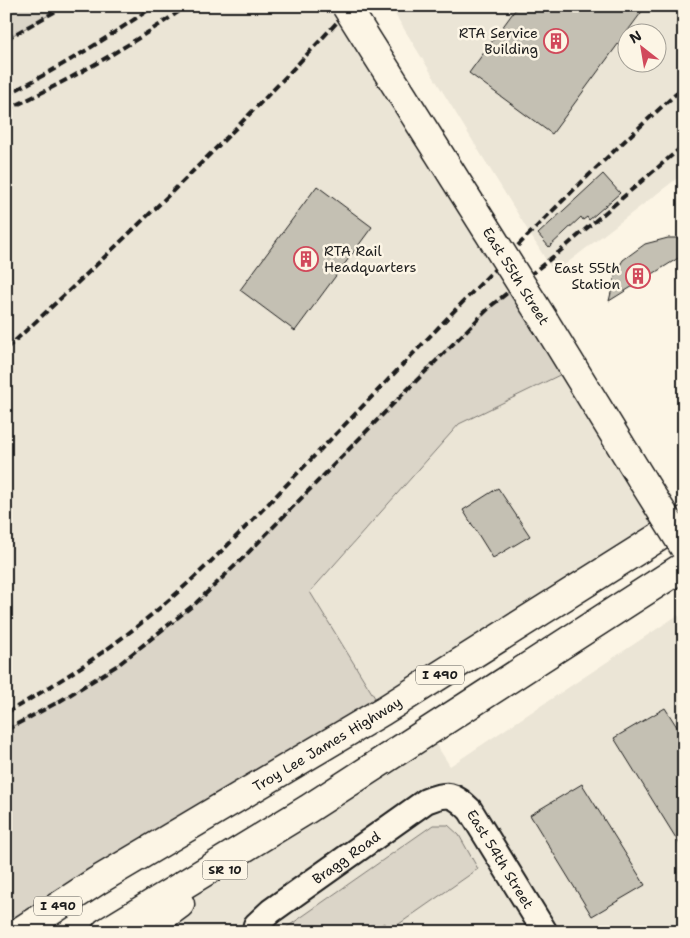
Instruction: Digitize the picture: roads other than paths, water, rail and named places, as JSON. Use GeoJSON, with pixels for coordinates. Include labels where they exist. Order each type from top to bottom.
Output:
{"type":"FeatureCollection","features":[{"type":"Feature","properties":{"kind":"main road","name":"East 55th Street"},"geometry":{"type":"LineString","coordinates":[[346,6],[684,547]]}},
{"type":"Feature","properties":{"kind":"main road","name":"Troy Lee James Highway"},"geometry":{"type":"LineString","coordinates":[[19,932],[97,880],[383,711],[684,521]]}},
{"type":"Feature","properties":{"kind":"main road"},"geometry":{"type":"LineString","coordinates":[[106,932],[308,809],[684,566]]}},
{"type":"Feature","properties":{"kind":"main road","name":"SR 10"},"geometry":{"type":"LineString","coordinates":[[142,932],[308,809]]}},
{"type":"Feature","properties":{"kind":"main road"},"geometry":{"type":"LineString","coordinates":[[6,931],[97,880]]}},
{"type":"Feature","properties":{"kind":"street","name":"Bragg Road"},"geometry":{"type":"LineString","coordinates":[[254,932],[256,925],[271,911],[409,812],[426,801],[448,795]]}},
{"type":"Feature","properties":{"kind":"street","name":"East 54th Street"},"geometry":{"type":"LineString","coordinates":[[448,795],[458,798],[470,810],[545,932]]}},
{"type":"Feature","properties":{"kind":"railway"},"geometry":{"type":"LineString","coordinates":[[6,39],[65,6]]}},
{"type":"Feature","properties":{"kind":"railway"},"geometry":{"type":"LineString","coordinates":[[6,95],[82,53],[154,6]]}},
{"type":"Feature","properties":{"kind":"railway"},"geometry":{"type":"LineString","coordinates":[[6,110],[99,62],[187,6]]}},
{"type":"Feature","properties":{"kind":"railway"},"geometry":{"type":"LineString","coordinates":[[6,349],[183,181],[352,6]]}},
{"type":"Feature","properties":{"kind":"railway"},"geometry":{"type":"LineString","coordinates":[[6,713],[112,645],[145,620],[193,578],[262,511],[547,216],[684,87]]}},
{"type":"Feature","properties":{"kind":"railway"},"geometry":{"type":"LineString","coordinates":[[6,730],[60,701],[118,665],[196,603],[243,558],[492,305],[559,252],[684,145]]}},
{"type":"Feature","properties":{"kind":"place","name":"RTA Service Building"},"geometry":{"type":"Point","coordinates":[556,41]}},
{"type":"Feature","properties":{"kind":"place","name":"RTA Rail Headquarters"},"geometry":{"type":"Point","coordinates":[306,259]}},
{"type":"Feature","properties":{"kind":"place","name":"East 55th Station"},"geometry":{"type":"Point","coordinates":[638,276]}}]}
